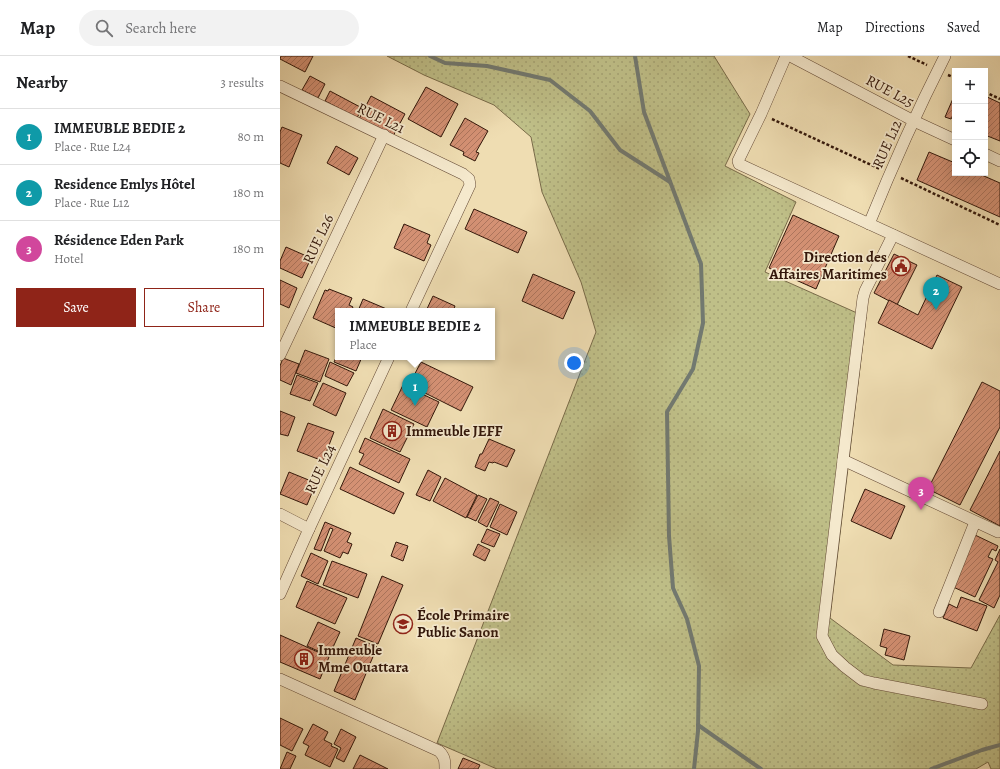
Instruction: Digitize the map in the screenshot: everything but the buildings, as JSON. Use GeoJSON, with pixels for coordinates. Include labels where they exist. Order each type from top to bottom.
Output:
{"type":"FeatureCollection","features":[{"type":"Feature","properties":{"kind":"street"},"geometry":{"type":"LineString","coordinates":[[786,56],[761,114],[738,161],[739,164],[1000,284]]}},
{"type":"Feature","properties":{"kind":"street","name":"RUE L25"},"geometry":{"type":"LineString","coordinates":[[790,56],[914,121],[952,139]]}},
{"type":"Feature","properties":{"kind":"street","name":"RUE L12"},"geometry":{"type":"LineString","coordinates":[[870,224],[890,173],[945,56]]}},
{"type":"Feature","properties":{"kind":"street","name":"RUE L21"},"geometry":{"type":"LineString","coordinates":[[280,86],[384,135],[463,174],[468,178],[470,185],[412,308]]}},
{"type":"Feature","properties":{"kind":"street","name":"RUE L26"},"geometry":{"type":"LineString","coordinates":[[280,355],[384,135]]}},
{"type":"Feature","properties":{"kind":"street"},"geometry":{"type":"LineString","coordinates":[[988,156],[1000,162]]}},
{"type":"Feature","properties":{"kind":"street"},"geometry":{"type":"LineString","coordinates":[[893,235],[865,291],[863,298],[822,636],[832,655],[862,680],[982,704]]}},
{"type":"Feature","properties":{"kind":"street","name":"RUE L24"},"geometry":{"type":"LineString","coordinates":[[280,594],[388,360]]}},
{"type":"Feature","properties":{"kind":"street"},"geometry":{"type":"LineString","coordinates":[[843,460],[998,532]]}},
{"type":"Feature","properties":{"kind":"street"},"geometry":{"type":"LineString","coordinates":[[280,514],[309,529]]}},
{"type":"Feature","properties":{"kind":"street"},"geometry":{"type":"LineString","coordinates":[[939,612],[975,522]]}},
{"type":"Feature","properties":{"kind":"street"},"geometry":{"type":"LineString","coordinates":[[280,679],[439,752],[445,758],[445,769]]}},
{"type":"Feature","properties":{"kind":"path"},"geometry":{"type":"LineString","coordinates":[[988,93],[1000,99]]}},
{"type":"Feature","properties":{"kind":"green space"},"geometry":{"type":"Polygon","coordinates":[[[387,56],[714,56],[750,114],[725,166],[796,202],[765,272],[866,317],[830,618],[893,665],[971,668],[1000,615],[1000,769],[991,769],[988,762],[976,769],[497,769],[437,743],[596,332],[581,282],[542,192],[531,137],[494,105],[424,75],[387,56]]]}},
{"type":"Feature","properties":{"kind":"waterway"},"geometry":{"type":"LineString","coordinates":[[430,56],[445,63],[487,66],[550,80],[590,111],[620,150],[670,182]]}},
{"type":"Feature","properties":{"kind":"waterway"},"geometry":{"type":"LineString","coordinates":[[635,56],[644,112],[701,264],[703,323],[693,369],[667,412],[669,536],[673,588],[687,619],[699,666],[698,731],[694,769]]}},
{"type":"Feature","properties":{"kind":"waterway"},"geometry":{"type":"LineString","coordinates":[[698,725],[761,769]]}},
{"type":"Feature","properties":{"kind":"waterway"},"geometry":{"type":"LineString","coordinates":[[931,769],[1000,745]]}},
{"type":"Feature","properties":{"kind":"place","name":"Direction des Affaires Maritimes"},"geometry":{"type":"Point","coordinates":[901,266]}},
{"type":"Feature","properties":{"kind":"place","name":"Residence Emlys Hôtel"},"geometry":{"type":"Point","coordinates":[936,310]}},
{"type":"Feature","properties":{"kind":"place","name":"IMMEUBLE BEDIE 2"},"geometry":{"type":"Point","coordinates":[415,406]}},
{"type":"Feature","properties":{"kind":"place","name":"Immeuble JEFF"},"geometry":{"type":"Point","coordinates":[392,431]}},
{"type":"Feature","properties":{"kind":"place","name":"Résidence Eden Park"},"geometry":{"type":"Point","coordinates":[921,510]}},
{"type":"Feature","properties":{"kind":"place","name":"École Primaire Public Sanon"},"geometry":{"type":"Point","coordinates":[403,624]}},
{"type":"Feature","properties":{"kind":"place","name":"Immeuble Mme Ouattara"},"geometry":{"type":"Point","coordinates":[304,659]}}]}
